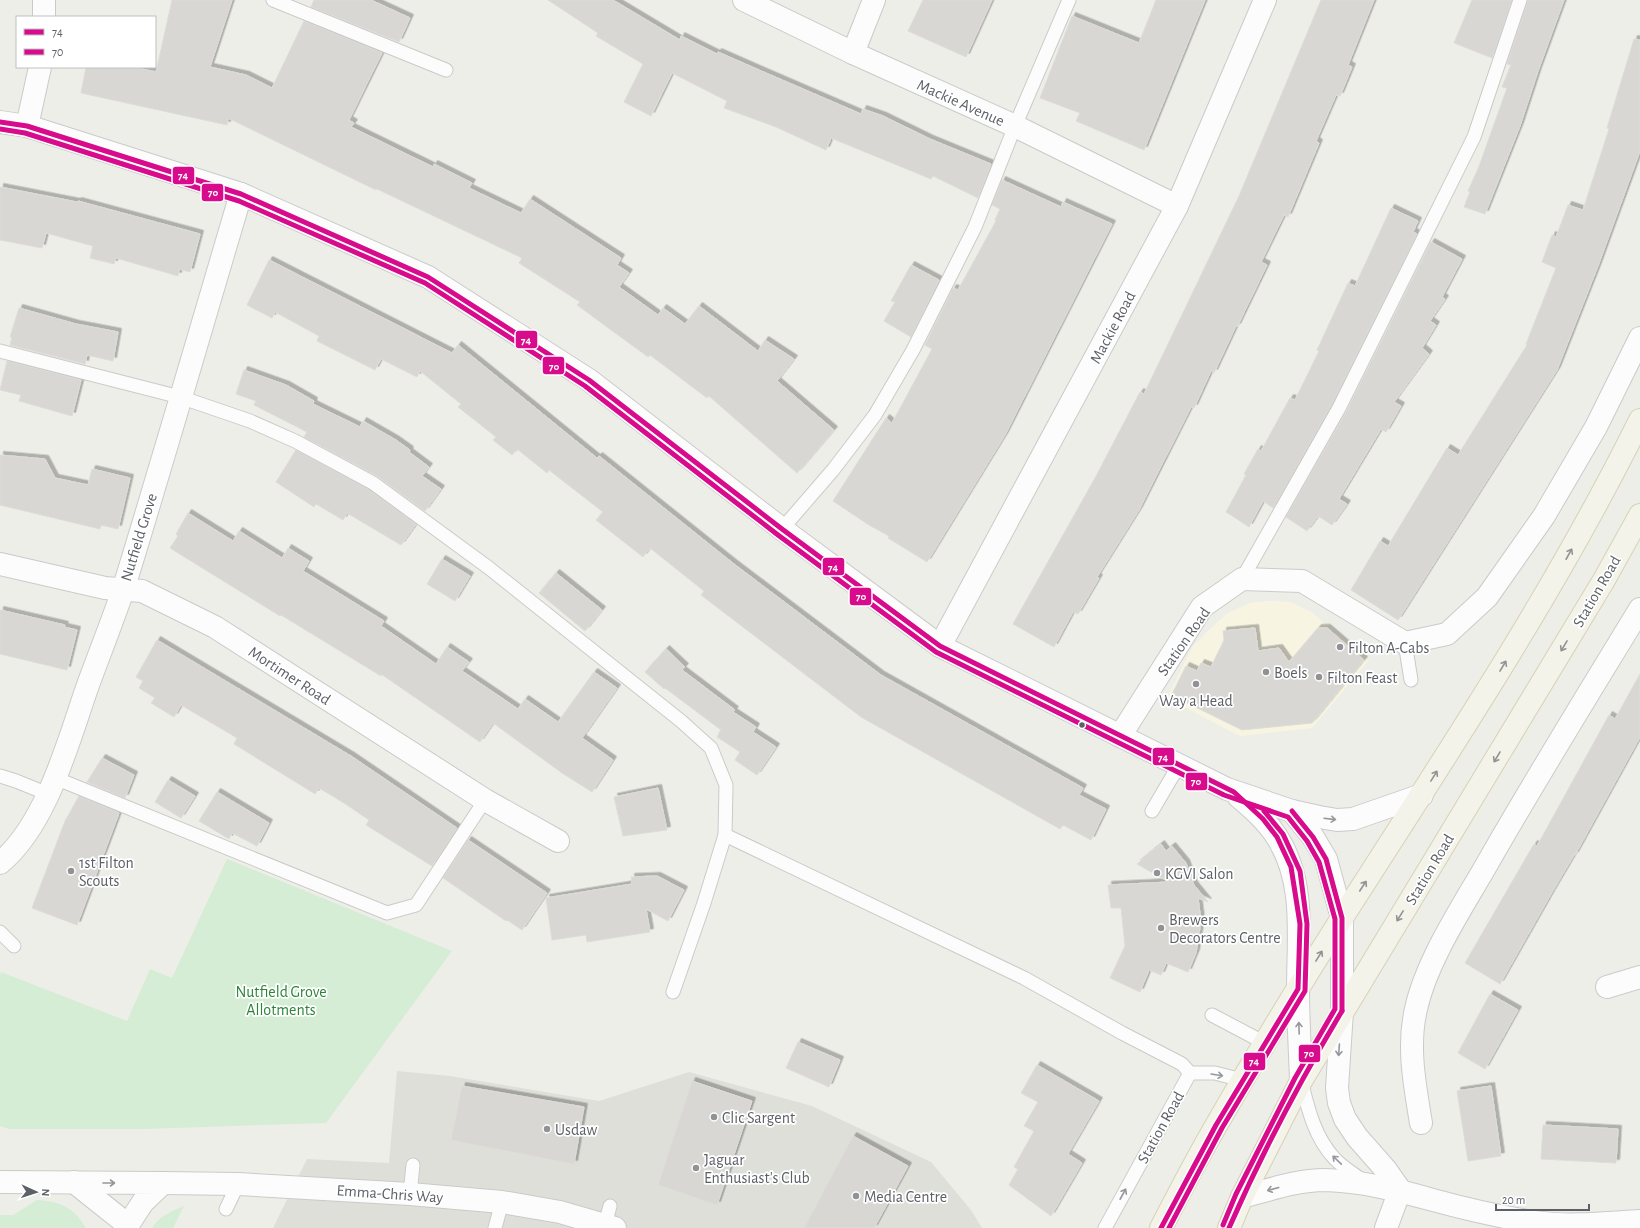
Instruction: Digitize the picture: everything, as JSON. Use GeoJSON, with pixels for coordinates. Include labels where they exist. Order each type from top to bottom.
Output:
{"type":"FeatureCollection","features":[{"type":"Feature","properties":{"kind":"main road"},"geometry":{"type":"LineString","coordinates":[[1161,1228],[1216,1125],[1242,1080],[1342,918],[1495,680],[1560,569],[1614,472],[1640,420]]}},
{"type":"Feature","properties":{"kind":"main road","name":"Station Road"},"geometry":{"type":"LineString","coordinates":[[1228,1228],[1301,1080],[1604,580],[1640,515]]}},
{"type":"Feature","properties":{"kind":"street"},"geometry":{"type":"LineString","coordinates":[[44,0],[44,16]]}},
{"type":"Feature","properties":{"kind":"street","name":"Mackie Avenue"},"geometry":{"type":"LineString","coordinates":[[744,0],[853,53],[1015,126],[1177,206]]}},
{"type":"Feature","properties":{"kind":"street"},"geometry":{"type":"LineString","coordinates":[[853,53],[874,0]]}},
{"type":"Feature","properties":{"kind":"street","name":"Mackie Road"},"geometry":{"type":"LineString","coordinates":[[940,646],[1177,206],[1265,0]]}},
{"type":"Feature","properties":{"kind":"street"},"geometry":{"type":"LineString","coordinates":[[27,126],[40,68]]}},
{"type":"Feature","properties":{"kind":"street"},"geometry":{"type":"LineString","coordinates":[[0,122],[27,126],[240,194],[428,277],[589,380],[782,529],[940,646],[1234,792],[1292,810],[1337,820],[1353,819],[1422,795]]}},
{"type":"Feature","properties":{"kind":"street","name":"Nutfield Grove"},"geometry":{"type":"LineString","coordinates":[[0,863],[7,858],[23,838],[39,814],[51,786],[123,589],[240,194]]}},
{"type":"Feature","properties":{"kind":"street"},"geometry":{"type":"LineString","coordinates":[[1242,579],[1302,581],[1405,644],[1447,634],[1487,597],[1544,516],[1596,427],[1640,338]]}},
{"type":"Feature","properties":{"kind":"street","name":"Mortimer Road"},"geometry":{"type":"LineString","coordinates":[[0,564],[105,588],[142,591],[215,627],[485,800],[558,841]]}},
{"type":"Feature","properties":{"kind":"street","name":"Station Road"},"geometry":{"type":"LineString","coordinates":[[1120,736],[1202,607],[1242,579]]}},
{"type":"Feature","properties":{"kind":"street"},"geometry":{"type":"LineString","coordinates":[[1422,1123],[1413,1065],[1416,1011],[1422,986],[1467,898],[1509,824],[1640,609]]}},
{"type":"Feature","properties":{"kind":"street"},"geometry":{"type":"LineString","coordinates":[[1234,792],[1263,819],[1277,837],[1291,867],[1300,924],[1298,989],[1301,1080]]}},
{"type":"Feature","properties":{"kind":"street"},"geometry":{"type":"LineString","coordinates":[[1292,810],[1313,837],[1326,858],[1342,918],[1342,1011],[1337,1088],[1339,1103],[1345,1119],[1356,1137],[1386,1170],[1400,1190]]}},
{"type":"Feature","properties":{"kind":"street"},"geometry":{"type":"LineString","coordinates":[[1607,987],[1640,977]]}},
{"type":"Feature","properties":{"kind":"street"},"geometry":{"type":"LineString","coordinates":[[1242,1197],[1289,1184],[1325,1180],[1368,1184],[1400,1190],[1462,1207],[1534,1222],[1565,1225],[1640,1221]]}},
{"type":"Feature","properties":{"kind":"street","name":"Emma-Chris Way"},"geometry":{"type":"LineString","coordinates":[[0,1182],[238,1184],[410,1194],[502,1202],[610,1220]]}},
{"type":"Feature","properties":{"kind":"street"},"geometry":{"type":"LineString","coordinates":[[74,1182],[127,1227],[143,1202],[163,1183]]}},
{"type":"Feature","properties":{"kind":"street"},"geometry":{"type":"LineString","coordinates":[[1386,1228],[1400,1190]]}},
{"type":"Feature","properties":{"kind":"lane"},"geometry":{"type":"LineString","coordinates":[[273,0],[446,70]]}},
{"type":"Feature","properties":{"kind":"lane"},"geometry":{"type":"LineString","coordinates":[[782,529],[833,470],[875,415],[909,357],[975,227],[1015,126],[1069,0]]}},
{"type":"Feature","properties":{"kind":"lane"},"geometry":{"type":"LineString","coordinates":[[1242,579],[1339,408],[1474,137],[1520,0]]}},
{"type":"Feature","properties":{"kind":"lane"},"geometry":{"type":"LineString","coordinates":[[0,351],[180,397],[250,421],[289,438],[372,483],[489,568],[681,721],[711,748],[726,785],[725,835],[673,992]]}},
{"type":"Feature","properties":{"kind":"lane"},"geometry":{"type":"LineString","coordinates":[[1405,644],[1411,680]]}},
{"type":"Feature","properties":{"kind":"lane"},"geometry":{"type":"LineString","coordinates":[[1152,811],[1179,765]]}},
{"type":"Feature","properties":{"kind":"lane"},"geometry":{"type":"LineString","coordinates":[[0,776],[16,781],[51,786],[387,913],[416,905],[485,800]]}},
{"type":"Feature","properties":{"kind":"lane"},"geometry":{"type":"LineString","coordinates":[[725,835],[1024,978],[1122,1033],[1182,1064],[1190,1073]]}},
{"type":"Feature","properties":{"kind":"lane"},"geometry":{"type":"LineString","coordinates":[[0,932],[14,946]]}},
{"type":"Feature","properties":{"kind":"lane"},"geometry":{"type":"LineString","coordinates":[[1212,1015],[1265,1043]]}},
{"type":"Feature","properties":{"kind":"lane","name":"Station Road"},"geometry":{"type":"LineString","coordinates":[[1105,1228],[1190,1073],[1215,1073],[1242,1080]]}},
{"type":"Feature","properties":{"kind":"lane"},"geometry":{"type":"LineString","coordinates":[[1301,1080],[1314,1128],[1320,1139],[1333,1157],[1368,1184]]}},
{"type":"Feature","properties":{"kind":"lane"},"geometry":{"type":"LineString","coordinates":[[410,1194],[413,1165]]}},
{"type":"Feature","properties":{"kind":"lane"},"geometry":{"type":"LineString","coordinates":[[226,1209],[238,1184]]}},
{"type":"Feature","properties":{"kind":"lane"},"geometry":{"type":"LineString","coordinates":[[495,1228],[502,1202]]}},
{"type":"Feature","properties":{"kind":"shaded area"},"geometry":{"type":"Polygon","coordinates":[[[1269,601],[1290,602],[1310,611],[1369,660],[1312,728],[1240,736],[1167,698],[1193,646],[1226,614],[1250,603],[1269,601]]]}},
{"type":"Feature","properties":{"kind":"shaded area"},"geometry":{"type":"Polygon","coordinates":[[[397,1071],[450,1076],[599,1101],[689,1072],[812,1106],[931,1162],[971,1210],[982,1228],[273,1228],[307,1159],[389,1163],[397,1071]]]}},
{"type":"Feature","properties":{"kind":"green space","name":"Nutfield Grove Allotments"},"geometry":{"type":"Polygon","coordinates":[[[227,859],[452,951],[326,1123],[144,1129],[9,1129],[0,1126],[1,972],[127,1021],[150,969],[172,978],[227,859]]]}},
{"type":"Feature","properties":{"kind":"green space"},"geometry":{"type":"Polygon","coordinates":[[[37,1200],[65,1206],[76,1215],[86,1228],[0,1228],[0,1215],[13,1215],[37,1200]]]}},
{"type":"Feature","properties":{"kind":"green space"},"geometry":{"type":"Polygon","coordinates":[[[184,1206],[173,1228],[152,1228],[162,1217],[184,1206]]]}},
{"type":"Feature","properties":{"kind":"building"},"geometry":{"type":"Polygon","coordinates":[[[172,0],[232,0],[210,67],[246,75],[272,88],[304,21],[382,53],[349,120],[354,123],[351,127],[433,167],[434,164],[472,183],[469,188],[521,213],[530,199],[621,258],[617,265],[629,273],[619,287],[658,315],[663,308],[685,324],[699,306],[758,351],[765,340],[794,359],[777,381],[834,430],[797,473],[709,396],[707,398],[650,355],[648,357],[577,305],[580,302],[519,263],[522,258],[377,189],[376,190],[228,118],[227,125],[81,93],[86,68],[137,68],[156,72],[172,0]]]}},
{"type":"Feature","properties":{"kind":"building"},"geometry":{"type":"Polygon","coordinates":[[[314,0],[371,0],[410,18],[399,42],[311,7],[314,0]]]}},
{"type":"Feature","properties":{"kind":"building"},"geometry":{"type":"Polygon","coordinates":[[[548,0],[613,0],[680,40],[681,36],[717,54],[718,52],[861,114],[863,109],[883,116],[930,139],[991,164],[978,198],[933,176],[931,179],[831,138],[826,150],[776,127],[724,108],[727,101],[672,73],[651,116],[624,102],[643,64],[596,36],[598,33],[548,0]]]}},
{"type":"Feature","properties":{"kind":"building"},"geometry":{"type":"Polygon","coordinates":[[[923,0],[992,0],[966,57],[908,31],[923,0]]]}},
{"type":"Feature","properties":{"kind":"building"},"geometry":{"type":"Polygon","coordinates":[[[1156,0],[1205,0],[1144,150],[1076,121],[1080,113],[1040,98],[1072,16],[1139,43],[1156,0]]]}},
{"type":"Feature","properties":{"kind":"building"},"geometry":{"type":"Polygon","coordinates":[[[1321,0],[1374,0],[1348,65],[1352,67],[1340,96],[1336,95],[1316,141],[1319,143],[1288,217],[1284,215],[1261,262],[1267,265],[1214,373],[1211,371],[1194,408],[1191,407],[1139,510],[1097,577],[1099,578],[1078,614],[1073,612],[1054,647],[1013,624],[1095,478],[1140,392],[1144,394],[1239,196],[1321,0]]]}},
{"type":"Feature","properties":{"kind":"building"},"geometry":{"type":"Polygon","coordinates":[[[1472,0],[1512,0],[1492,58],[1454,43],[1472,0]]]}},
{"type":"Feature","properties":{"kind":"building"},"geometry":{"type":"Polygon","coordinates":[[[1528,0],[1564,0],[1520,126],[1485,214],[1464,207],[1470,192],[1468,191],[1478,169],[1507,88],[1502,87],[1511,65],[1507,64],[1528,0]]]}},
{"type":"Feature","properties":{"kind":"building"},"geometry":{"type":"Polygon","coordinates":[[[1634,39],[1640,40],[1640,151],[1598,266],[1557,370],[1398,620],[1351,590],[1380,541],[1388,546],[1447,448],[1458,455],[1527,345],[1526,344],[1556,268],[1542,262],[1552,235],[1556,237],[1568,205],[1583,210],[1609,129],[1607,128],[1634,39]]]}},
{"type":"Feature","properties":{"kind":"building"},"geometry":{"type":"Polygon","coordinates":[[[1002,180],[1061,207],[1063,202],[1112,224],[1005,435],[927,562],[833,501],[886,418],[892,423],[932,349],[925,345],[953,288],[958,290],[996,221],[995,220],[1000,209],[992,205],[1002,180]]]}},
{"type":"Feature","properties":{"kind":"building"},"geometry":{"type":"Polygon","coordinates":[[[0,187],[78,201],[200,234],[190,272],[179,269],[178,276],[116,258],[114,264],[90,258],[93,246],[46,233],[42,248],[0,240],[0,187]]]}},
{"type":"Feature","properties":{"kind":"building"},"geometry":{"type":"Polygon","coordinates":[[[1391,208],[1418,221],[1413,232],[1417,234],[1332,404],[1273,508],[1263,501],[1249,527],[1226,512],[1258,449],[1261,451],[1290,398],[1295,400],[1319,351],[1317,350],[1348,283],[1355,286],[1391,208]]]}},
{"type":"Feature","properties":{"kind":"building"},"geometry":{"type":"Polygon","coordinates":[[[1431,242],[1462,259],[1442,297],[1445,299],[1430,321],[1436,325],[1422,348],[1429,354],[1394,402],[1401,406],[1386,432],[1381,429],[1339,499],[1347,504],[1332,525],[1318,516],[1307,531],[1286,517],[1346,412],[1431,242]]]}},
{"type":"Feature","properties":{"kind":"building"},"geometry":{"type":"Polygon","coordinates":[[[269,260],[452,353],[458,345],[597,458],[599,456],[734,564],[881,675],[1083,788],[1079,795],[1106,809],[1091,840],[1063,825],[1060,829],[861,717],[701,595],[704,591],[650,548],[643,557],[596,520],[603,512],[549,470],[547,473],[517,449],[512,455],[493,440],[496,437],[458,407],[461,404],[420,371],[417,377],[381,359],[375,370],[317,341],[319,336],[275,312],[272,318],[247,305],[269,260]]]}},
{"type":"Feature","properties":{"kind":"building"},"geometry":{"type":"Polygon","coordinates":[[[911,265],[939,280],[911,337],[884,321],[895,302],[891,301],[911,265]]]}},
{"type":"Feature","properties":{"kind":"building"},"geometry":{"type":"Polygon","coordinates":[[[19,308],[76,324],[118,332],[113,361],[87,355],[85,364],[10,345],[12,337],[10,337],[19,308]]]}},
{"type":"Feature","properties":{"kind":"building"},"geometry":{"type":"Polygon","coordinates":[[[7,361],[81,380],[72,416],[19,401],[21,395],[0,390],[7,361]]]}},
{"type":"Feature","properties":{"kind":"building"},"geometry":{"type":"Polygon","coordinates":[[[244,370],[286,385],[314,401],[313,404],[360,427],[363,421],[396,440],[429,467],[422,476],[441,489],[425,511],[377,476],[304,437],[307,432],[254,405],[256,401],[236,394],[244,370]]]}},
{"type":"Feature","properties":{"kind":"building"},"geometry":{"type":"Polygon","coordinates":[[[296,450],[369,490],[416,524],[401,545],[347,513],[343,520],[316,504],[314,507],[276,482],[296,450]]]}},
{"type":"Feature","properties":{"kind":"building"},"geometry":{"type":"Polygon","coordinates":[[[0,455],[45,459],[55,478],[88,485],[92,469],[130,478],[118,529],[101,525],[100,529],[0,505],[0,455]]]}},
{"type":"Feature","properties":{"kind":"building"},"geometry":{"type":"Polygon","coordinates":[[[188,513],[233,541],[239,531],[282,558],[288,548],[309,561],[303,571],[384,621],[381,626],[436,664],[447,647],[469,662],[462,671],[518,709],[525,699],[558,722],[594,672],[617,688],[582,738],[613,760],[592,792],[562,773],[493,723],[480,742],[381,674],[381,676],[170,548],[178,536],[176,534],[188,513]]]}},
{"type":"Feature","properties":{"kind":"building"},"geometry":{"type":"Polygon","coordinates":[[[442,559],[470,576],[455,601],[427,584],[442,559]]]}},
{"type":"Feature","properties":{"kind":"building"},"geometry":{"type":"Polygon","coordinates":[[[556,573],[602,610],[585,631],[539,593],[556,573]]]}},
{"type":"Feature","properties":{"kind":"building"},"geometry":{"type":"Polygon","coordinates":[[[0,610],[65,625],[64,627],[77,630],[67,670],[0,654],[0,610]]]}},
{"type":"Feature","properties":{"kind":"building"},"geometry":{"type":"Polygon","coordinates":[[[1255,628],[1258,651],[1279,648],[1289,662],[1318,628],[1327,628],[1364,660],[1312,723],[1242,730],[1172,694],[1186,666],[1197,671],[1201,663],[1211,667],[1224,640],[1223,631],[1255,628]]]}},
{"type":"Feature","properties":{"kind":"building"},"geometry":{"type":"Polygon","coordinates":[[[157,640],[351,756],[457,828],[432,866],[366,825],[369,820],[344,803],[319,788],[315,794],[234,744],[237,738],[181,705],[174,717],[151,703],[155,698],[139,688],[143,681],[136,677],[157,640]]]}},
{"type":"Feature","properties":{"kind":"building"},"geometry":{"type":"Polygon","coordinates":[[[666,649],[685,667],[682,670],[735,710],[733,712],[756,727],[753,732],[776,747],[757,775],[735,760],[740,752],[717,737],[721,730],[665,688],[664,689],[645,672],[666,649]]]}},
{"type":"Feature","properties":{"kind":"building"},"geometry":{"type":"Polygon","coordinates":[[[1640,674],[1640,737],[1575,855],[1500,984],[1465,963],[1534,844],[1537,846],[1609,715],[1615,719],[1640,674]]]}},
{"type":"Feature","properties":{"kind":"building"},"geometry":{"type":"Polygon","coordinates":[[[102,758],[134,775],[125,798],[87,782],[102,758]]]}},
{"type":"Feature","properties":{"kind":"building"},"geometry":{"type":"Polygon","coordinates":[[[168,780],[195,796],[181,818],[155,802],[168,780]]]}},
{"type":"Feature","properties":{"kind":"building"},"geometry":{"type":"Polygon","coordinates":[[[658,788],[667,830],[623,836],[614,797],[658,788]]]}},
{"type":"Feature","properties":{"kind":"building"},"geometry":{"type":"Polygon","coordinates":[[[217,792],[269,823],[257,846],[232,833],[229,839],[199,821],[217,792]]]}},
{"type":"Feature","properties":{"kind":"building","name":"1st Filton Scouts"},"geometry":{"type":"Polygon","coordinates":[[[79,796],[119,813],[77,925],[32,908],[65,821],[79,796]]]}},
{"type":"Feature","properties":{"kind":"building"},"geometry":{"type":"Polygon","coordinates":[[[468,840],[547,893],[522,930],[507,920],[506,921],[443,878],[468,840]]]}},
{"type":"Feature","properties":{"kind":"building","name":"Brewers Decorators Centre"},"geometry":{"type":"Polygon","coordinates":[[[1161,844],[1166,851],[1172,846],[1186,863],[1194,885],[1208,902],[1198,898],[1201,921],[1196,953],[1188,972],[1166,963],[1161,975],[1149,970],[1140,992],[1110,978],[1125,946],[1121,908],[1111,908],[1108,885],[1169,882],[1137,864],[1161,844]]]}},
{"type":"Feature","properties":{"kind":"building"},"geometry":{"type":"Polygon","coordinates":[[[657,876],[684,890],[668,921],[646,909],[650,932],[587,942],[586,935],[552,940],[546,898],[632,884],[631,877],[657,876]]]}},
{"type":"Feature","properties":{"kind":"building"},"geometry":{"type":"Polygon","coordinates":[[[1490,994],[1518,1010],[1485,1069],[1458,1053],[1490,994]]]}},
{"type":"Feature","properties":{"kind":"building"},"geometry":{"type":"Polygon","coordinates":[[[798,1042],[840,1060],[829,1087],[786,1068],[798,1042]]]}},
{"type":"Feature","properties":{"kind":"building"},"geometry":{"type":"Polygon","coordinates":[[[1037,1065],[1099,1101],[1068,1154],[1082,1163],[1051,1216],[1009,1185],[1018,1169],[1014,1167],[1034,1131],[1024,1126],[1038,1102],[1021,1093],[1037,1065]]]}},
{"type":"Feature","properties":{"kind":"building"},"geometry":{"type":"Polygon","coordinates":[[[692,1081],[752,1101],[717,1205],[658,1185],[692,1081]]]}},
{"type":"Feature","properties":{"kind":"building"},"geometry":{"type":"Polygon","coordinates":[[[462,1086],[584,1107],[574,1164],[451,1140],[462,1086]]]}},
{"type":"Feature","properties":{"kind":"building"},"geometry":{"type":"Polygon","coordinates":[[[1491,1086],[1501,1156],[1468,1161],[1457,1091],[1491,1086]]]}},
{"type":"Feature","properties":{"kind":"building"},"geometry":{"type":"Polygon","coordinates":[[[1543,1125],[1618,1129],[1616,1163],[1541,1159],[1543,1125]]]}},
{"type":"Feature","properties":{"kind":"building","name":"Media Centre"},"geometry":{"type":"Polygon","coordinates":[[[853,1136],[908,1166],[874,1228],[804,1228],[853,1136]]]}},
{"type":"Feature","properties":{"kind":"transit line","name":"74"},"geometry":{"type":"LineString","coordinates":[[0,122],[27,126],[241,194],[428,277],[589,380],[782,529],[940,646],[1234,792],[1263,819],[1277,837],[1291,867],[1300,924],[1298,989],[1216,1125],[1161,1228]]}},
{"type":"Feature","properties":{"kind":"transit line","name":"70"},"geometry":{"type":"LineString","coordinates":[[0,129],[25,133],[239,201],[425,283],[585,386],[778,535],[936,652],[1224,795],[1288,817],[1307,841],[1319,862],[1335,919],[1335,1009],[1295,1078],[1236,1194],[1223,1225]]}},
{"type":"Feature","properties":{"kind":"transit line","name":"70"},"geometry":{"type":"LineString","coordinates":[[1169,1228],[1222,1128],[1305,991],[1307,924],[1300,871],[1283,834],[1264,811]]}},
{"type":"Feature","properties":{"kind":"transit line","name":"74"},"geometry":{"type":"LineString","coordinates":[[1292,811],[1313,837],[1326,859],[1342,918],[1342,1011]]}},
{"type":"Feature","properties":{"kind":"transit line","name":"74"},"geometry":{"type":"LineString","coordinates":[[1229,1228],[1282,1118],[1342,1011]]}},
{"type":"Feature","properties":{"kind":"place","name":"Filton A-Cabs"},"geometry":{"type":"Point","coordinates":[1340,647]}},
{"type":"Feature","properties":{"kind":"place","name":"Boels"},"geometry":{"type":"Point","coordinates":[1266,672]}},
{"type":"Feature","properties":{"kind":"place","name":"Filton Feast"},"geometry":{"type":"Point","coordinates":[1319,677]}},
{"type":"Feature","properties":{"kind":"place","name":"Way a Head"},"geometry":{"type":"Point","coordinates":[1196,684]}},
{"type":"Feature","properties":{"kind":"place","name":"1st Filton Scouts"},"geometry":{"type":"Point","coordinates":[71,871]}},
{"type":"Feature","properties":{"kind":"place","name":"KGVI Salon"},"geometry":{"type":"Point","coordinates":[1157,873]}},
{"type":"Feature","properties":{"kind":"place","name":"Brewers Decorators Centre"},"geometry":{"type":"Point","coordinates":[1161,928]}},
{"type":"Feature","properties":{"kind":"place","name":"Clic Sargent"},"geometry":{"type":"Point","coordinates":[714,1117]}},
{"type":"Feature","properties":{"kind":"place","name":"Usdaw"},"geometry":{"type":"Point","coordinates":[547,1129]}},
{"type":"Feature","properties":{"kind":"place","name":"Jaguar Enthusiast's Club"},"geometry":{"type":"Point","coordinates":[696,1168]}},
{"type":"Feature","properties":{"kind":"place","name":"Media Centre"},"geometry":{"type":"Point","coordinates":[856,1196]}}]}
